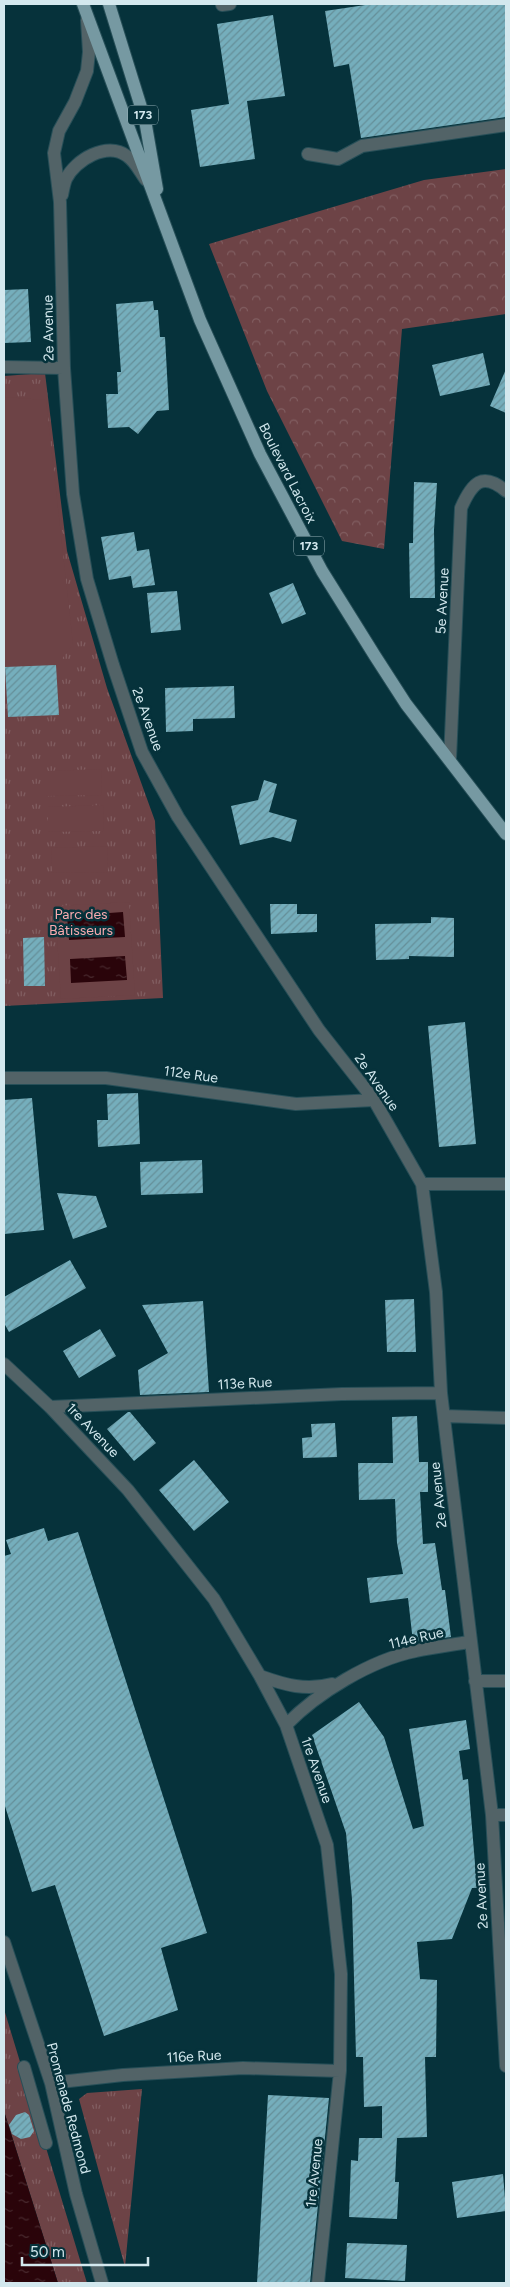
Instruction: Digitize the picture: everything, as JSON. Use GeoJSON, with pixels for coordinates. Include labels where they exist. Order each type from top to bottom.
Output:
{"type":"FeatureCollection","features":[{"type":"Feature","properties":{"kind":"main road","name":"Boulevard Lacroix"},"geometry":{"type":"LineString","coordinates":[[82,4],[200,320],[260,454],[322,571],[406,704],[506,834]]}},
{"type":"Feature","properties":{"kind":"main road","name":"Boulevard Lacroix"},"geometry":{"type":"LineString","coordinates":[[109,4],[145,120],[165,229]]}},
{"type":"Feature","properties":{"kind":"street","name":"2e Avenue"},"geometry":{"type":"LineString","coordinates":[[87,20],[89,52],[86,71],[75,102],[59,132],[54,153],[60,202],[64,368],[74,494],[87,579],[142,752],[178,817],[319,1030],[374,1100],[422,1184],[436,1292],[441,1393],[469,1642],[492,1815],[503,1980],[506,2066]]}},
{"type":"Feature","properties":{"kind":"street"},"geometry":{"type":"LineString","coordinates":[[308,154],[338,158],[362,146],[506,125]]}},
{"type":"Feature","properties":{"kind":"street","name":"2e Avenue"},"geometry":{"type":"LineString","coordinates":[[60,202],[66,179],[73,170],[81,161],[103,151],[118,151],[128,156],[148,182]]}},
{"type":"Feature","properties":{"kind":"street"},"geometry":{"type":"LineString","coordinates":[[4,367],[64,368]]}},
{"type":"Feature","properties":{"kind":"street","name":"5e Avenue"},"geometry":{"type":"LineString","coordinates":[[450,760],[461,508],[474,484],[484,480],[496,483],[506,491]]}},
{"type":"Feature","properties":{"kind":"street","name":"112e Rue"},"geometry":{"type":"LineString","coordinates":[[4,1078],[106,1078],[296,1104],[374,1100]]}},
{"type":"Feature","properties":{"kind":"street"},"geometry":{"type":"LineString","coordinates":[[422,1184],[506,1184]]}},
{"type":"Feature","properties":{"kind":"street","name":"1re Avenue"},"geometry":{"type":"LineString","coordinates":[[4,1364],[50,1407],[122,1483],[170,1541],[214,1598],[260,1676],[286,1725],[327,1845],[341,1974],[340,2071],[318,2283]]}},
{"type":"Feature","properties":{"kind":"street","name":"113e Rue"},"geometry":{"type":"LineString","coordinates":[[50,1407],[342,1394],[441,1393]]}},
{"type":"Feature","properties":{"kind":"street"},"geometry":{"type":"LineString","coordinates":[[444,1416],[506,1418]]}},
{"type":"Feature","properties":{"kind":"street","name":"114e Rue"},"geometry":{"type":"LineString","coordinates":[[286,1725],[300,1710],[344,1681],[382,1662],[414,1651],[469,1642]]}},
{"type":"Feature","properties":{"kind":"street","name":"114e Rue"},"geometry":{"type":"LineString","coordinates":[[260,1676],[286,1685],[315,1688],[344,1681]]}},
{"type":"Feature","properties":{"kind":"street"},"geometry":{"type":"LineString","coordinates":[[475,1681],[506,1681]]}},
{"type":"Feature","properties":{"kind":"street"},"geometry":{"type":"LineString","coordinates":[[492,1815],[506,1815]]}},
{"type":"Feature","properties":{"kind":"street","name":"Promenade Redmond"},"geometry":{"type":"LineString","coordinates":[[4,1942],[51,2083],[76,2194],[102,2283]]}},
{"type":"Feature","properties":{"kind":"street"},"geometry":{"type":"LineString","coordinates":[[24,2067],[46,2143]]}},
{"type":"Feature","properties":{"kind":"street","name":"116e Rue"},"geometry":{"type":"LineString","coordinates":[[51,2083],[123,2075],[243,2068],[340,2071]]}},
{"type":"Feature","properties":{"kind":"green space"},"geometry":{"type":"Polygon","coordinates":[[[506,169],[506,314],[402,329],[384,549],[342,541],[267,391],[209,244],[424,180],[506,169]]]}},
{"type":"Feature","properties":{"kind":"green space","name":"Parc des Bâtisseurs"},"geometry":{"type":"Polygon","coordinates":[[[45,373],[67,551],[107,688],[155,821],[163,998],[4,1006],[4,376],[45,373]]]}},
{"type":"Feature","properties":{"kind":"green space"},"geometry":{"type":"Polygon","coordinates":[[[4,397],[46,400],[73,644],[61,660],[4,660],[4,397]]]}},
{"type":"Feature","properties":{"kind":"green space"},"geometry":{"type":"Polygon","coordinates":[[[101,769],[102,795],[46,796],[46,771],[101,769]]]}},
{"type":"Feature","properties":{"kind":"green space"},"geometry":{"type":"Polygon","coordinates":[[[103,805],[104,831],[48,832],[48,807],[103,805]]]}},
{"type":"Feature","properties":{"kind":"green space"},"geometry":{"type":"Polygon","coordinates":[[[107,846],[108,872],[52,873],[51,848],[107,846]]]}},
{"type":"Feature","properties":{"kind":"green space"},"geometry":{"type":"Polygon","coordinates":[[[129,902],[135,995],[61,999],[55,906],[129,902]]]}},
{"type":"Feature","properties":{"kind":"green space"},"geometry":{"type":"Polygon","coordinates":[[[4,2009],[87,2283],[58,2283],[4,2111],[4,2009]]]}},
{"type":"Feature","properties":{"kind":"green space"},"geometry":{"type":"Polygon","coordinates":[[[142,2089],[125,2267],[79,2099],[87,2093],[142,2089]]]}},
{"type":"Feature","properties":{"kind":"water"},"geometry":{"type":"Polygon","coordinates":[[[123,912],[125,937],[69,940],[67,916],[123,912]]]}},
{"type":"Feature","properties":{"kind":"water"},"geometry":{"type":"Polygon","coordinates":[[[125,956],[127,980],[71,983],[70,959],[125,956]]]}},
{"type":"Feature","properties":{"kind":"water"},"geometry":{"type":"Polygon","coordinates":[[[4,2111],[58,2283],[4,2283],[4,2111]]]}},
{"type":"Feature","properties":{"kind":"building"},"geometry":{"type":"Polygon","coordinates":[[[372,4],[506,4],[506,117],[361,138],[349,64],[334,67],[325,11],[372,4]]]}},
{"type":"Feature","properties":{"kind":"building"},"geometry":{"type":"Polygon","coordinates":[[[273,15],[285,96],[247,101],[255,159],[200,167],[191,110],[229,104],[217,24],[273,15]]]}},
{"type":"Feature","properties":{"kind":"building"},"geometry":{"type":"Polygon","coordinates":[[[28,289],[31,342],[4,343],[4,290],[28,289]]]}},
{"type":"Feature","properties":{"kind":"building"},"geometry":{"type":"Polygon","coordinates":[[[153,301],[154,310],[158,310],[160,337],[165,337],[169,410],[157,411],[138,434],[129,427],[108,428],[106,394],[118,394],[117,372],[121,372],[116,304],[153,301]]]}},
{"type":"Feature","properties":{"kind":"building"},"geometry":{"type":"Polygon","coordinates":[[[483,353],[490,385],[440,396],[432,365],[483,353]]]}},
{"type":"Feature","properties":{"kind":"building"},"geometry":{"type":"Polygon","coordinates":[[[506,369],[506,413],[490,406],[506,369]]]}},
{"type":"Feature","properties":{"kind":"building"},"geometry":{"type":"Polygon","coordinates":[[[414,482],[437,483],[434,530],[435,598],[410,598],[409,543],[413,543],[414,482]]]}},
{"type":"Feature","properties":{"kind":"building"},"geometry":{"type":"Polygon","coordinates":[[[134,532],[137,551],[149,549],[155,585],[133,588],[131,576],[109,580],[101,537],[134,532]]]}},
{"type":"Feature","properties":{"kind":"building"},"geometry":{"type":"Polygon","coordinates":[[[293,583],[306,614],[282,624],[269,593],[293,583]]]}},
{"type":"Feature","properties":{"kind":"building"},"geometry":{"type":"Polygon","coordinates":[[[177,591],[181,630],[151,633],[147,593],[177,591]]]}},
{"type":"Feature","properties":{"kind":"building"},"geometry":{"type":"Polygon","coordinates":[[[56,665],[59,715],[8,717],[5,667],[56,665]]]}},
{"type":"Feature","properties":{"kind":"building"},"geometry":{"type":"Polygon","coordinates":[[[234,686],[235,718],[193,719],[193,731],[166,732],[165,688],[234,686]]]}},
{"type":"Feature","properties":{"kind":"building"},"geometry":{"type":"Polygon","coordinates":[[[264,780],[277,784],[269,812],[297,820],[291,842],[273,837],[240,845],[231,806],[258,800],[264,780]]]}},
{"type":"Feature","properties":{"kind":"building"},"geometry":{"type":"Polygon","coordinates":[[[270,904],[297,904],[297,914],[317,914],[317,932],[271,934],[270,904]]]}},
{"type":"Feature","properties":{"kind":"building"},"geometry":{"type":"Polygon","coordinates":[[[431,917],[454,918],[454,957],[409,956],[409,959],[376,960],[375,924],[431,923],[431,917]]]}},
{"type":"Feature","properties":{"kind":"building"},"geometry":{"type":"Polygon","coordinates":[[[44,937],[45,986],[24,986],[23,938],[44,937]]]}},
{"type":"Feature","properties":{"kind":"building"},"geometry":{"type":"Polygon","coordinates":[[[465,1022],[476,1144],[439,1147],[428,1026],[465,1022]]]}},
{"type":"Feature","properties":{"kind":"building"},"geometry":{"type":"Polygon","coordinates":[[[138,1093],[140,1144],[98,1147],[97,1120],[108,1120],[107,1094],[138,1093]]]}},
{"type":"Feature","properties":{"kind":"building"},"geometry":{"type":"Polygon","coordinates":[[[32,1098],[44,1230],[4,1234],[4,1100],[32,1098]]]}},
{"type":"Feature","properties":{"kind":"building"},"geometry":{"type":"Polygon","coordinates":[[[202,1160],[203,1193],[141,1195],[140,1162],[202,1160]]]}},
{"type":"Feature","properties":{"kind":"building"},"geometry":{"type":"Polygon","coordinates":[[[57,1193],[96,1196],[107,1227],[73,1239],[57,1193]]]}},
{"type":"Feature","properties":{"kind":"building"},"geometry":{"type":"Polygon","coordinates":[[[70,1260],[86,1288],[9,1332],[4,1323],[4,1297],[70,1260]]]}},
{"type":"Feature","properties":{"kind":"building"},"geometry":{"type":"Polygon","coordinates":[[[414,1299],[416,1352],[387,1352],[385,1300],[414,1299]]]}},
{"type":"Feature","properties":{"kind":"building"},"geometry":{"type":"Polygon","coordinates":[[[203,1301],[209,1392],[140,1395],[138,1370],[168,1353],[142,1305],[203,1301]]]}},
{"type":"Feature","properties":{"kind":"building"},"geometry":{"type":"Polygon","coordinates":[[[100,1329],[116,1356],[79,1378],[63,1351],[100,1329]]]}},
{"type":"Feature","properties":{"kind":"building"},"geometry":{"type":"Polygon","coordinates":[[[128,1412],[156,1443],[134,1461],[107,1429],[128,1412]]]}},
{"type":"Feature","properties":{"kind":"building"},"geometry":{"type":"Polygon","coordinates":[[[417,1416],[419,1462],[428,1462],[428,1492],[420,1492],[423,1544],[435,1543],[442,1590],[445,1590],[451,1637],[413,1642],[408,1598],[370,1603],[367,1578],[403,1574],[397,1543],[395,1499],[359,1500],[358,1463],[393,1463],[392,1417],[417,1416]]]}},
{"type":"Feature","properties":{"kind":"building"},"geometry":{"type":"Polygon","coordinates":[[[335,1423],[337,1457],[303,1458],[302,1438],[312,1437],[311,1424],[335,1423]]]}},
{"type":"Feature","properties":{"kind":"building"},"geometry":{"type":"Polygon","coordinates":[[[194,1460],[229,1502],[194,1531],[159,1490],[194,1460]]]}},
{"type":"Feature","properties":{"kind":"building"},"geometry":{"type":"Polygon","coordinates":[[[44,1528],[48,1541],[78,1532],[207,1933],[161,1948],[178,2010],[104,2036],[55,1885],[32,1892],[4,1803],[4,1556],[11,1554],[6,1540],[44,1528]]]}},
{"type":"Feature","properties":{"kind":"building"},"geometry":{"type":"Polygon","coordinates":[[[359,1702],[384,1737],[413,1829],[424,1826],[409,1729],[466,1720],[470,1749],[459,1751],[463,1780],[468,1779],[477,1888],[472,1888],[452,1939],[417,1942],[420,1979],[437,1980],[436,2057],[425,2057],[427,2137],[397,2138],[395,2182],[399,2182],[397,2219],[349,2217],[351,2160],[358,2161],[359,2138],[382,2138],[382,2106],[364,2107],[363,2057],[356,2057],[352,1899],[346,1833],[312,1735],[359,1702]]]}},
{"type":"Feature","properties":{"kind":"building"},"geometry":{"type":"Polygon","coordinates":[[[268,2095],[329,2098],[310,2283],[257,2283],[268,2095]]]}},
{"type":"Feature","properties":{"kind":"building"},"geometry":{"type":"Polygon","coordinates":[[[25,2112],[29,2115],[34,2131],[30,2137],[21,2139],[12,2134],[9,2125],[16,2115],[25,2112]]]}},
{"type":"Feature","properties":{"kind":"building"},"geometry":{"type":"Polygon","coordinates":[[[503,2174],[506,2211],[457,2218],[452,2182],[503,2174]]]}},
{"type":"Feature","properties":{"kind":"building"},"geometry":{"type":"Polygon","coordinates":[[[347,2243],[407,2245],[405,2281],[345,2278],[347,2243]]]}}]}
